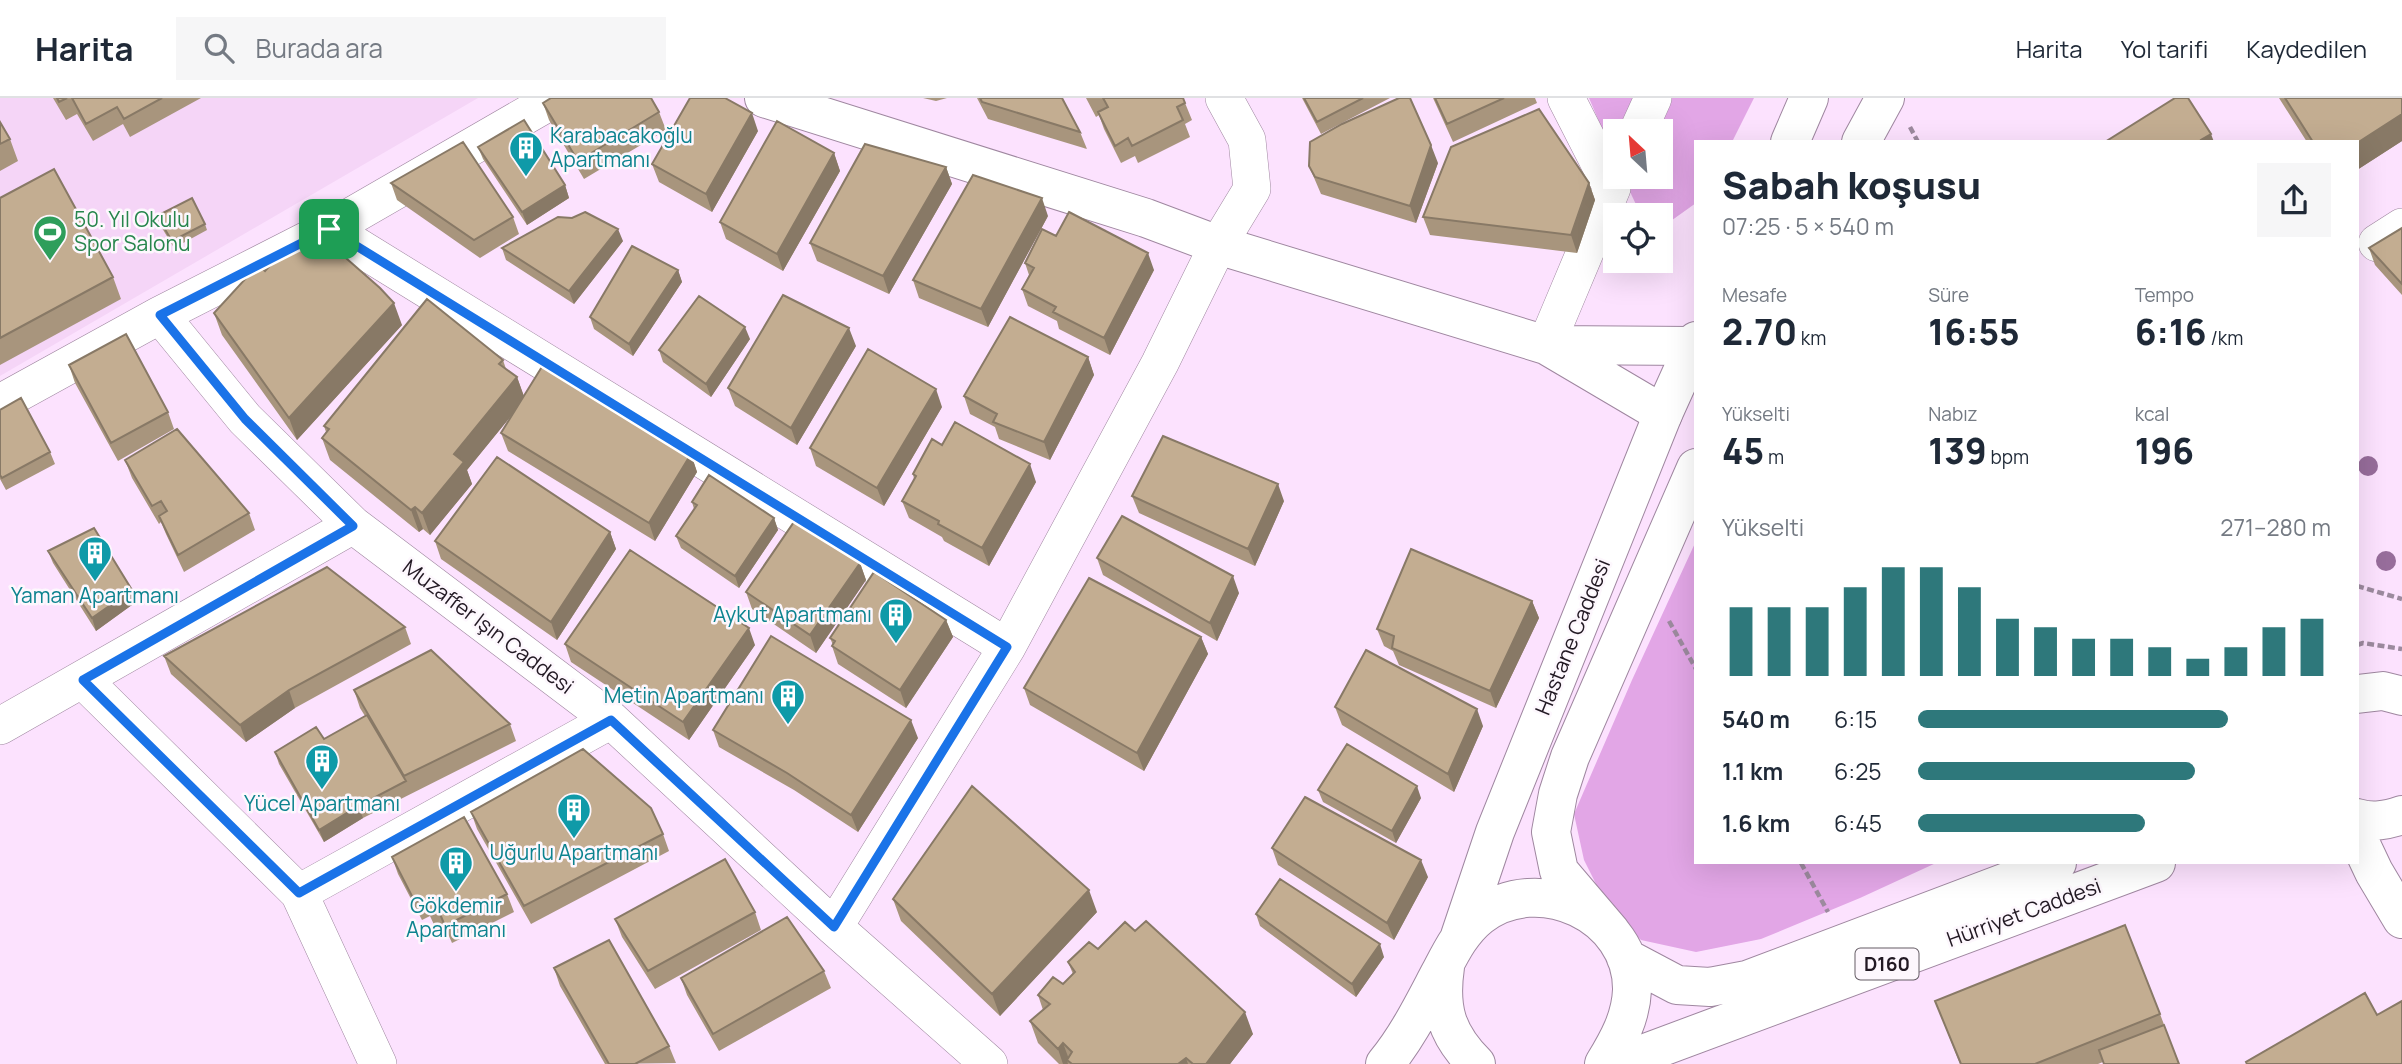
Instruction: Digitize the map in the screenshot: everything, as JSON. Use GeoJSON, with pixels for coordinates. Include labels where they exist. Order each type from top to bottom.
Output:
{"type":"FeatureCollection","features":[{"type":"Feature","properties":{"kind":"main road"},"geometry":{"type":"LineString","coordinates":[[764,98],[1146,218],[1218,244],[1546,345],[1662,414]]}},
{"type":"Feature","properties":{"kind":"main road"},"geometry":{"type":"LineString","coordinates":[[1791,140],[1809,98]]}},
{"type":"Feature","properties":{"kind":"main road"},"geometry":{"type":"LineString","coordinates":[[1862,140],[1885,98]]}},
{"type":"Feature","properties":{"kind":"main road"},"geometry":{"type":"LineString","coordinates":[[1546,345],[1694,344]]}},
{"type":"Feature","properties":{"kind":"main road","name":"Hastane Caddesi"},"geometry":{"type":"LineString","coordinates":[[1453,949],[1494,832],[1662,414],[1694,346]]}},
{"type":"Feature","properties":{"kind":"main road","name":"Hastane Caddesi"},"geometry":{"type":"LineString","coordinates":[[1618,945],[1559,871],[1551,832],[1558,794],[1570,757],[1694,473]]}},
{"type":"Feature","properties":{"kind":"main road"},"geometry":{"type":"LineString","coordinates":[[2359,694],[2383,691],[2402,696]]}},
{"type":"Feature","properties":{"kind":"main road"},"geometry":{"type":"LineString","coordinates":[[2359,819],[2385,820],[2402,815]]}},
{"type":"Feature","properties":{"kind":"main road"},"geometry":{"type":"LineString","coordinates":[[2359,840],[2402,919]]}},
{"type":"Feature","properties":{"kind":"main road","name":"Hürriyet Caddesi"},"geometry":{"type":"LineString","coordinates":[[1385,1064],[1403,1043],[1453,949],[1480,916],[1506,902],[1534,897],[1563,900],[1589,912],[1618,945],[1677,985],[1710,987],[1746,980],[2054,864]]}},
{"type":"Feature","properties":{"kind":"main road","name":"Hürriyet Caddesi"},"geometry":{"type":"LineString","coordinates":[[1616,1064],[2153,864]]}},
{"type":"Feature","properties":{"kind":"main road"},"geometry":{"type":"LineString","coordinates":[[1604,1064],[1628,1018],[1632,988],[1618,945]]}},
{"type":"Feature","properties":{"kind":"main road"},"geometry":{"type":"LineString","coordinates":[[1453,949],[1441,991],[1446,1021],[1460,1048],[1476,1064]]}},
{"type":"Feature","properties":{"kind":"street"},"geometry":{"type":"LineString","coordinates":[[0,403],[160,315],[329,229],[556,98]]}},
{"type":"Feature","properties":{"kind":"street"},"geometry":{"type":"LineString","coordinates":[[834,927],[1007,647],[1160,363],[1218,244],[1252,189],[1247,140],[1224,98]]}},
{"type":"Feature","properties":{"kind":"street"},"geometry":{"type":"LineString","coordinates":[[1566,98],[1603,163]]}},
{"type":"Feature","properties":{"kind":"street"},"geometry":{"type":"LineString","coordinates":[[1643,119],[1653,98]]}},
{"type":"Feature","properties":{"kind":"street"},"geometry":{"type":"LineString","coordinates":[[1546,345],[1611,189]]}},
{"type":"Feature","properties":{"kind":"street"},"geometry":{"type":"LineString","coordinates":[[329,229],[1007,647]]}},
{"type":"Feature","properties":{"kind":"street","name":"Muzaffer Işın Caddesi"},"geometry":{"type":"LineString","coordinates":[[160,315],[245,419],[353,526],[611,720],[834,927],[989,1064]]}},
{"type":"Feature","properties":{"kind":"street"},"geometry":{"type":"LineString","coordinates":[[0,726],[353,526]]}},
{"type":"Feature","properties":{"kind":"street"},"geometry":{"type":"LineString","coordinates":[[83,680],[299,893],[378,1064]]}},
{"type":"Feature","properties":{"kind":"street"},"geometry":{"type":"LineString","coordinates":[[299,893],[611,720]]}},
{"type":"Feature","properties":{"kind":"path"},"geometry":{"type":"LineString","coordinates":[[2359,587],[2402,598]]}},
{"type":"Feature","properties":{"kind":"path"},"geometry":{"type":"LineString","coordinates":[[2359,644],[2402,649]]}},
{"type":"Feature","properties":{"kind":"path"},"geometry":{"type":"LineString","coordinates":[[1690,658],[1694,656]]}},
{"type":"Feature","properties":{"kind":"path"},"geometry":{"type":"LineString","coordinates":[[1802,864],[1845,944]]}},
{"type":"Feature","properties":{"kind":"shaded area"},"geometry":{"type":"Polygon","coordinates":[[[0,98],[478,98],[0,376],[0,98]]]}},
{"type":"Feature","properties":{"kind":"shaded area"},"geometry":{"type":"Polygon","coordinates":[[[1589,98],[1754,98],[1733,140],[1694,140],[1694,204],[1673,219],[1673,203],[1635,203],[1629,189],[1673,189],[1673,119],[1603,119],[1603,131],[1589,98]]]}},
{"type":"Feature","properties":{"kind":"shaded area"},"geometry":{"type":"Polygon","coordinates":[[[1694,545],[1694,864],[1934,864],[1761,939],[1696,952],[1641,940],[1608,908],[1584,860],[1574,814],[1694,545]]]}},
{"type":"Feature","properties":{"kind":"building"},"geometry":{"type":"Polygon","coordinates":[[[72,98],[162,98],[124,119],[117,107],[86,124],[72,98]]]}},
{"type":"Feature","properties":{"kind":"building"},"geometry":{"type":"Polygon","coordinates":[[[551,98],[651,98],[659,112],[578,161],[543,103],[551,98]]]}},
{"type":"Feature","properties":{"kind":"building"},"geometry":{"type":"Polygon","coordinates":[[[690,98],[725,98],[752,113],[706,194],[652,164],[690,98]]]}},
{"type":"Feature","properties":{"kind":"building"},"geometry":{"type":"Polygon","coordinates":[[[980,98],[1062,98],[1080,132],[982,102],[980,98]]]}},
{"type":"Feature","properties":{"kind":"building"},"geometry":{"type":"Polygon","coordinates":[[[1103,98],[1183,98],[1185,103],[1177,107],[1183,120],[1132,146],[1128,138],[1115,146],[1098,112],[1108,107],[1103,98]]]}},
{"type":"Feature","properties":{"kind":"building"},"geometry":{"type":"Polygon","coordinates":[[[1304,98],[1363,98],[1317,122],[1304,98]]]}},
{"type":"Feature","properties":{"kind":"building"},"geometry":{"type":"Polygon","coordinates":[[[1399,98],[1410,98],[1431,145],[1410,206],[1315,177],[1309,166],[1310,142],[1399,98]]]}},
{"type":"Feature","properties":{"kind":"building"},"geometry":{"type":"Polygon","coordinates":[[[1435,98],[1504,98],[1447,124],[1435,98]]]}},
{"type":"Feature","properties":{"kind":"building"},"geometry":{"type":"Polygon","coordinates":[[[2175,98],[2188,98],[2211,134],[2201,140],[2108,140],[2175,98]]]}},
{"type":"Feature","properties":{"kind":"building"},"geometry":{"type":"Polygon","coordinates":[[[2285,98],[2402,98],[2402,114],[2359,142],[2312,140],[2285,98]]]}},
{"type":"Feature","properties":{"kind":"building"},"geometry":{"type":"Polygon","coordinates":[[[1539,109],[1589,183],[1571,235],[1423,217],[1451,147],[1539,109]]]}},
{"type":"Feature","properties":{"kind":"building","name":"Karabacakoğlu Apartmanı"},"geometry":{"type":"Polygon","coordinates":[[[524,120],[565,185],[522,212],[478,147],[524,120]]]}},
{"type":"Feature","properties":{"kind":"building"},"geometry":{"type":"Polygon","coordinates":[[[777,121],[834,153],[777,254],[720,222],[777,121]]]}},
{"type":"Feature","properties":{"kind":"building"},"geometry":{"type":"Polygon","coordinates":[[[0,122],[10,139],[0,144],[0,122]]]}},
{"type":"Feature","properties":{"kind":"building"},"geometry":{"type":"Polygon","coordinates":[[[463,142],[513,217],[474,240],[391,183],[463,142]]]}},
{"type":"Feature","properties":{"kind":"building"},"geometry":{"type":"Polygon","coordinates":[[[865,144],[946,167],[883,276],[810,243],[865,144]]]}},
{"type":"Feature","properties":{"kind":"building","name":"50. Yıl Okulu Spor Salonu"},"geometry":{"type":"Polygon","coordinates":[[[54,169],[113,277],[0,338],[0,198],[54,169]]]}},
{"type":"Feature","properties":{"kind":"building"},"geometry":{"type":"Polygon","coordinates":[[[973,175],[1042,198],[981,309],[913,280],[973,175]]]}},
{"type":"Feature","properties":{"kind":"building"},"geometry":{"type":"Polygon","coordinates":[[[192,198],[205,224],[172,241],[157,216],[192,198]]]}},
{"type":"Feature","properties":{"kind":"building"},"geometry":{"type":"Polygon","coordinates":[[[585,212],[618,229],[569,291],[502,248],[558,217],[572,218],[585,212]]]}},
{"type":"Feature","properties":{"kind":"building"},"geometry":{"type":"Polygon","coordinates":[[[1069,212],[1148,253],[1104,338],[1053,312],[1056,307],[1022,289],[1034,268],[1025,263],[1042,229],[1056,236],[1069,212]]]}},
{"type":"Feature","properties":{"kind":"building"},"geometry":{"type":"Polygon","coordinates":[[[2402,228],[2402,284],[2369,248],[2402,228]]]}},
{"type":"Feature","properties":{"kind":"building"},"geometry":{"type":"Polygon","coordinates":[[[314,230],[394,303],[289,418],[214,313],[258,265],[265,271],[286,248],[292,253],[314,230]]]}},
{"type":"Feature","properties":{"kind":"building"},"geometry":{"type":"Polygon","coordinates":[[[632,246],[678,270],[629,344],[590,317],[632,246]]]}},
{"type":"Feature","properties":{"kind":"building"},"geometry":{"type":"Polygon","coordinates":[[[783,295],[849,328],[791,428],[728,388],[783,295]]]}},
{"type":"Feature","properties":{"kind":"building"},"geometry":{"type":"Polygon","coordinates":[[[699,296],[745,327],[706,384],[659,350],[699,296]]]}},
{"type":"Feature","properties":{"kind":"building"},"geometry":{"type":"Polygon","coordinates":[[[427,299],[503,360],[499,364],[517,377],[454,454],[464,462],[422,513],[415,507],[411,510],[322,438],[329,429],[324,426],[427,299]]]}},
{"type":"Feature","properties":{"kind":"building"},"geometry":{"type":"Polygon","coordinates":[[[1010,317],[1088,357],[1044,442],[993,422],[997,414],[964,396],[1010,317]]]}},
{"type":"Feature","properties":{"kind":"building"},"geometry":{"type":"Polygon","coordinates":[[[126,334],[168,412],[111,443],[69,365],[126,334]]]}},
{"type":"Feature","properties":{"kind":"building"},"geometry":{"type":"Polygon","coordinates":[[[868,349],[936,389],[877,488],[810,448],[868,349]]]}},
{"type":"Feature","properties":{"kind":"building"},"geometry":{"type":"Polygon","coordinates":[[[543,365],[691,454],[649,523],[501,433],[543,365]]]}},
{"type":"Feature","properties":{"kind":"building"},"geometry":{"type":"Polygon","coordinates":[[[21,398],[50,452],[2,478],[0,410],[21,398]]]}},
{"type":"Feature","properties":{"kind":"building"},"geometry":{"type":"Polygon","coordinates":[[[955,422],[1030,464],[982,548],[902,501],[932,439],[942,445],[955,422]]]}},
{"type":"Feature","properties":{"kind":"building"},"geometry":{"type":"Polygon","coordinates":[[[177,429],[249,513],[178,555],[159,516],[167,511],[161,501],[152,506],[125,460],[177,429]]]}},
{"type":"Feature","properties":{"kind":"building"},"geometry":{"type":"Polygon","coordinates":[[[1163,436],[1278,484],[1248,549],[1132,496],[1163,436]]]}},
{"type":"Feature","properties":{"kind":"building"},"geometry":{"type":"Polygon","coordinates":[[[497,457],[610,532],[551,622],[435,541],[497,457]]]}},
{"type":"Feature","properties":{"kind":"building"},"geometry":{"type":"Polygon","coordinates":[[[709,475],[774,518],[735,576],[676,536],[697,505],[692,502],[709,475]]]}},
{"type":"Feature","properties":{"kind":"building"},"geometry":{"type":"Polygon","coordinates":[[[1122,516],[1233,576],[1210,623],[1097,558],[1122,516]]]}},
{"type":"Feature","properties":{"kind":"building"},"geometry":{"type":"Polygon","coordinates":[[[796,519],[860,563],[810,635],[746,592],[796,519]]]}},
{"type":"Feature","properties":{"kind":"building","name":"Yaman Apartmanı"},"geometry":{"type":"Polygon","coordinates":[[[94,528],[132,590],[92,618],[48,551],[94,528]]]}},
{"type":"Feature","properties":{"kind":"building"},"geometry":{"type":"Polygon","coordinates":[[[1411,549],[1532,601],[1490,691],[1392,648],[1394,636],[1377,629],[1411,549]]]}},
{"type":"Feature","properties":{"kind":"building"},"geometry":{"type":"Polygon","coordinates":[[[630,550],[749,628],[683,722],[565,644],[630,550]]]}},
{"type":"Feature","properties":{"kind":"building"},"geometry":{"type":"Polygon","coordinates":[[[327,567],[405,627],[289,690],[240,725],[164,656],[327,567]]]}},
{"type":"Feature","properties":{"kind":"building","name":"Aykut Apartmanı"},"geometry":{"type":"Polygon","coordinates":[[[874,572],[946,620],[900,690],[832,646],[835,641],[830,638],[874,572]]]}},
{"type":"Feature","properties":{"kind":"building"},"geometry":{"type":"Polygon","coordinates":[[[1089,578],[1201,637],[1137,753],[1024,688],[1089,578]]]}},
{"type":"Feature","properties":{"kind":"building"},"geometry":{"type":"Polygon","coordinates":[[[771,636],[911,720],[851,815],[787,773],[713,730],[771,636]]]}},
{"type":"Feature","properties":{"kind":"building"},"geometry":{"type":"Polygon","coordinates":[[[431,650],[510,724],[404,776],[354,690],[431,650]]]}},
{"type":"Feature","properties":{"kind":"building"},"geometry":{"type":"Polygon","coordinates":[[[1366,650],[1477,709],[1448,774],[1335,707],[1366,650]]]}},
{"type":"Feature","properties":{"kind":"building"},"geometry":{"type":"Polygon","coordinates":[[[367,715],[406,781],[319,830],[275,752],[316,727],[324,739],[367,715]]]}},
{"type":"Feature","properties":{"kind":"building"},"geometry":{"type":"Polygon","coordinates":[[[1347,744],[1417,786],[1392,831],[1318,790],[1347,744]]]}},
{"type":"Feature","properties":{"kind":"building","name":"Uğurlu Apartmanı"},"geometry":{"type":"Polygon","coordinates":[[[583,749],[651,808],[663,834],[524,906],[471,812],[583,749]]]}},
{"type":"Feature","properties":{"kind":"building"},"geometry":{"type":"Polygon","coordinates":[[[972,786],[1089,890],[992,994],[893,899],[972,786]]]}},
{"type":"Feature","properties":{"kind":"building"},"geometry":{"type":"Polygon","coordinates":[[[1305,797],[1421,860],[1387,923],[1272,848],[1305,797]]]}},
{"type":"Feature","properties":{"kind":"building","name":"Gökdemir Apartmanı"},"geometry":{"type":"Polygon","coordinates":[[[464,817],[507,894],[445,926],[438,909],[430,912],[423,898],[415,902],[392,857],[464,817]]]}},
{"type":"Feature","properties":{"kind":"building"},"geometry":{"type":"Polygon","coordinates":[[[725,859],[755,912],[648,971],[615,919],[725,859]]]}},
{"type":"Feature","properties":{"kind":"building"},"geometry":{"type":"Polygon","coordinates":[[[1280,879],[1380,944],[1352,984],[1256,914],[1280,879]]]}},
{"type":"Feature","properties":{"kind":"building"},"geometry":{"type":"Polygon","coordinates":[[[787,917],[824,971],[713,1034],[681,978],[787,917]]]}},
{"type":"Feature","properties":{"kind":"building"},"geometry":{"type":"Polygon","coordinates":[[[1146,921],[1245,1012],[1206,1064],[1193,1064],[1186,1058],[1178,1064],[1072,1064],[1067,1060],[1072,1052],[1063,1043],[1058,1049],[1030,1021],[1050,1004],[1038,995],[1053,977],[1063,984],[1075,972],[1068,962],[1089,942],[1098,949],[1125,922],[1135,931],[1146,921]]]}},
{"type":"Feature","properties":{"kind":"building"},"geometry":{"type":"Polygon","coordinates":[[[2125,925],[2160,1014],[2035,1064],[1961,1064],[1935,1001],[2125,925]]]}},
{"type":"Feature","properties":{"kind":"building"},"geometry":{"type":"Polygon","coordinates":[[[609,940],[669,1046],[635,1064],[609,1064],[554,968],[609,940]]]}},
{"type":"Feature","properties":{"kind":"building"},"geometry":{"type":"Polygon","coordinates":[[[2365,993],[2377,1015],[2402,1001],[2402,1064],[2247,1064],[2246,1062],[2365,993]]]}},
{"type":"Feature","properties":{"kind":"building"},"geometry":{"type":"Polygon","coordinates":[[[2164,1025],[2179,1064],[2104,1064],[2099,1050],[2164,1025]]]}},
{"type":"Feature","properties":{"kind":"place","name":"Karabacakoğlu Apartmanı"},"geometry":{"type":"Point","coordinates":[526,178]}},
{"type":"Feature","properties":{"kind":"place","name":"50. Yıl Okulu Spor Salonu"},"geometry":{"type":"Point","coordinates":[50,262]}},
{"type":"Feature","properties":{"kind":"place","name":"Yaman Apartmanı"},"geometry":{"type":"Point","coordinates":[95,583]}},
{"type":"Feature","properties":{"kind":"place","name":"Aykut Apartmanı"},"geometry":{"type":"Point","coordinates":[896,645]}},
{"type":"Feature","properties":{"kind":"place","name":"Metin Apartmanı"},"geometry":{"type":"Point","coordinates":[788,726]}},
{"type":"Feature","properties":{"kind":"place","name":"Yücel Apartmanı"},"geometry":{"type":"Point","coordinates":[322,791]}},
{"type":"Feature","properties":{"kind":"place","name":"Uğurlu Apartmanı"},"geometry":{"type":"Point","coordinates":[574,840]}},
{"type":"Feature","properties":{"kind":"place","name":"Gökdemir Apartmanı"},"geometry":{"type":"Point","coordinates":[456,893]}},
{"type":"Feature","properties":{"kind":"route"},"geometry":{"type":"LineString","coordinates":[[329,229],[1007,647],[834,927],[611,720],[299,893],[83,680],[353,526],[245,419],[160,315],[329,229]]}}]}
